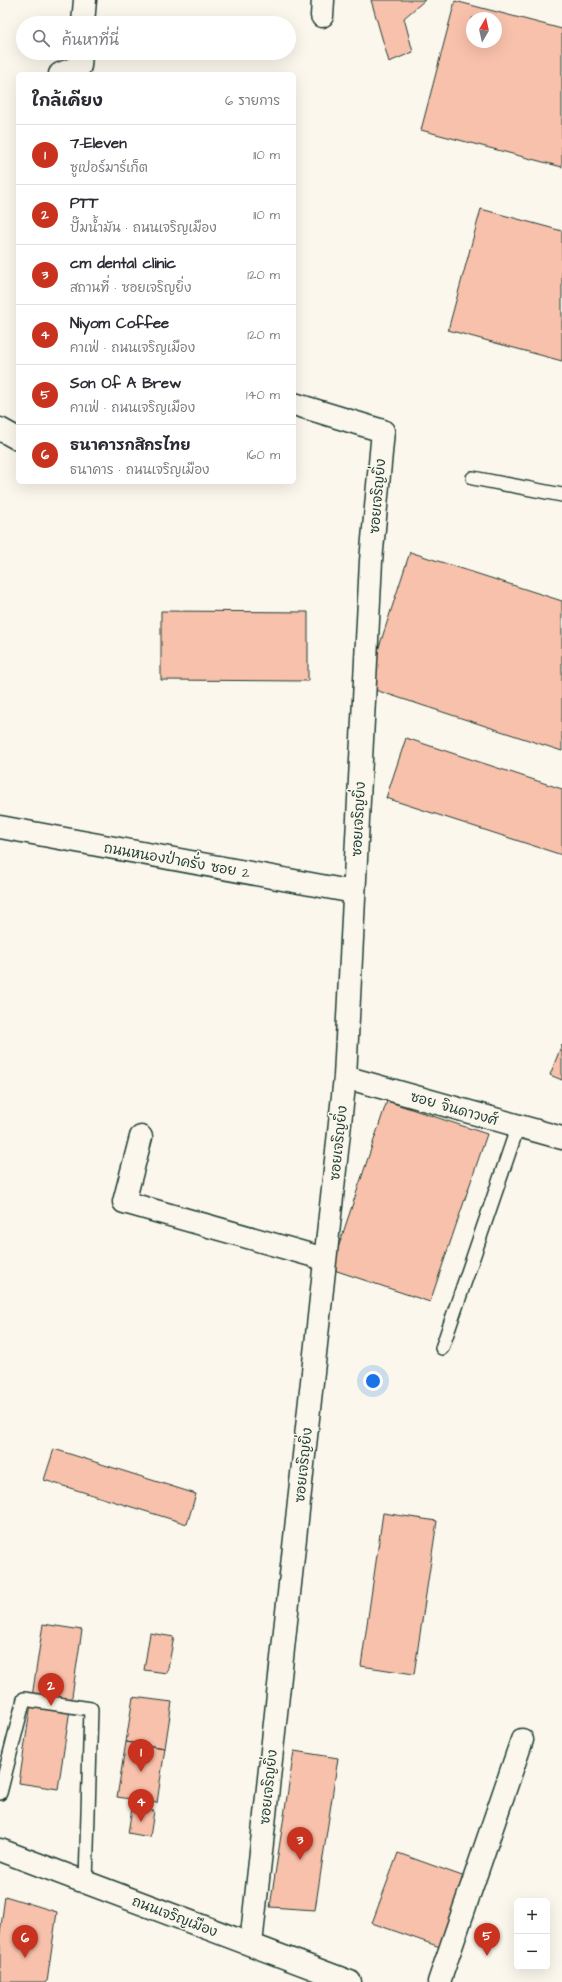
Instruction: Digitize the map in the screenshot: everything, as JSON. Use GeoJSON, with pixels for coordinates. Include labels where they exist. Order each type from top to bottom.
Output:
{"type":"FeatureCollection","features":[{"type":"Feature","properties":{"kind":"street"},"geometry":{"type":"LineString","coordinates":[[84,16],[85,0]]}},
{"type":"Feature","properties":{"kind":"street"},"geometry":{"type":"LineString","coordinates":[[65,72],[80,66],[80,60]]}},
{"type":"Feature","properties":{"kind":"street","name":"ซอยเจริญยิ่ง"},"geometry":{"type":"LineString","coordinates":[[251,1944],[345,1077],[371,561],[383,431],[296,405]]}},
{"type":"Feature","properties":{"kind":"street"},"geometry":{"type":"LineString","coordinates":[[0,429],[16,438]]}},
{"type":"Feature","properties":{"kind":"street","name":"ถนนหนองป่าครั่ง ซอย 2"},"geometry":{"type":"LineString","coordinates":[[0,827],[354,892]]}},
{"type":"Feature","properties":{"kind":"street","name":"ซอย จินดาวงศ์"},"geometry":{"type":"LineString","coordinates":[[345,1077],[562,1138]]}},
{"type":"Feature","properties":{"kind":"street"},"geometry":{"type":"LineString","coordinates":[[141,1137],[124,1202],[326,1259]]}},
{"type":"Feature","properties":{"kind":"street"},"geometry":{"type":"LineString","coordinates":[[439,1982],[522,1740]]}},
{"type":"Feature","properties":{"kind":"street","name":"ถนนเจริญเมือง"},"geometry":{"type":"LineString","coordinates":[[0,1850],[350,1982]]}},
{"type":"Feature","properties":{"kind":"lane"},"geometry":{"type":"LineString","coordinates":[[472,478],[562,495]]}},
{"type":"Feature","properties":{"kind":"lane"},"geometry":{"type":"LineString","coordinates":[[442,1348],[518,1126]]}},
{"type":"Feature","properties":{"kind":"lane"},"geometry":{"type":"LineString","coordinates":[[0,1793],[24,1699],[91,1709],[86,1882]]}},
{"type":"Feature","properties":{"kind":"building"},"geometry":{"type":"Polygon","coordinates":[[[371,0],[425,0],[404,18],[413,52],[389,62],[371,0]]]}},
{"type":"Feature","properties":{"kind":"building"},"geometry":{"type":"Polygon","coordinates":[[[455,1],[497,12],[466,12],[466,48],[502,48],[502,13],[562,29],[562,167],[421,130],[455,1]]]}},
{"type":"Feature","properties":{"kind":"building"},"geometry":{"type":"Polygon","coordinates":[[[481,209],[562,231],[562,361],[448,330],[481,209]]]}},
{"type":"Feature","properties":{"kind":"building"},"geometry":{"type":"Polygon","coordinates":[[[410,552],[562,601],[562,751],[366,687],[410,552]]]}},
{"type":"Feature","properties":{"kind":"building"},"geometry":{"type":"Polygon","coordinates":[[[161,611],[308,612],[308,681],[161,680],[161,611]]]}},
{"type":"Feature","properties":{"kind":"building"},"geometry":{"type":"Polygon","coordinates":[[[406,738],[562,789],[562,855],[386,798],[406,738]]]}},
{"type":"Feature","properties":{"kind":"building"},"geometry":{"type":"Polygon","coordinates":[[[562,1044],[562,1080],[550,1075],[562,1044]]]}},
{"type":"Feature","properties":{"kind":"building"},"geometry":{"type":"Polygon","coordinates":[[[387,1101],[487,1134],[430,1302],[331,1269],[387,1101]]]}},
{"type":"Feature","properties":{"kind":"building"},"geometry":{"type":"Polygon","coordinates":[[[54,1449],[196,1494],[187,1524],[44,1480],[54,1449]]]}},
{"type":"Feature","properties":{"kind":"building"},"geometry":{"type":"Polygon","coordinates":[[[383,1513],[437,1521],[414,1674],[361,1666],[383,1513]]]}},
{"type":"Feature","properties":{"kind":"building"},"geometry":{"type":"Polygon","coordinates":[[[43,1624],[82,1630],[58,1789],[19,1783],[43,1624]]]}},
{"type":"Feature","properties":{"kind":"building"},"geometry":{"type":"Polygon","coordinates":[[[150,1633],[174,1637],[167,1673],[144,1670],[150,1633]]]}},
{"type":"Feature","properties":{"kind":"building"},"geometry":{"type":"Polygon","coordinates":[[[133,1697],[172,1702],[165,1748],[126,1742],[133,1697]]]}},
{"type":"Feature","properties":{"kind":"building"},"geometry":{"type":"Polygon","coordinates":[[[126,1742],[165,1748],[157,1803],[117,1797],[126,1742]]]}},
{"type":"Feature","properties":{"kind":"building"},"geometry":{"type":"Polygon","coordinates":[[[294,1751],[338,1758],[315,1910],[270,1907],[294,1751]]]}},
{"type":"Feature","properties":{"kind":"building"},"geometry":{"type":"Polygon","coordinates":[[[132,1808],[154,1811],[150,1837],[128,1833],[132,1808]]]}},
{"type":"Feature","properties":{"kind":"building"},"geometry":{"type":"Polygon","coordinates":[[[398,1853],[465,1877],[440,1947],[372,1923],[398,1853]]]}},
{"type":"Feature","properties":{"kind":"building"},"geometry":{"type":"Polygon","coordinates":[[[5,1896],[57,1912],[47,1982],[0,1982],[0,1934],[5,1896]]]}},
{"type":"Feature","properties":{"kind":"place","name":"PTT"},"geometry":{"type":"Point","coordinates":[51,1706]}},
{"type":"Feature","properties":{"kind":"place","name":"7-Eleven"},"geometry":{"type":"Point","coordinates":[141,1772]}},
{"type":"Feature","properties":{"kind":"place","name":"Niyom Coffee"},"geometry":{"type":"Point","coordinates":[141,1822]}},
{"type":"Feature","properties":{"kind":"place","name":"cm dental clinic"},"geometry":{"type":"Point","coordinates":[300,1860]}},
{"type":"Feature","properties":{"kind":"place","name":"Son Of A Brew"},"geometry":{"type":"Point","coordinates":[487,1956]}},
{"type":"Feature","properties":{"kind":"place","name":"ธนาคารกสิกรไทย"},"geometry":{"type":"Point","coordinates":[25,1958]}}]}
